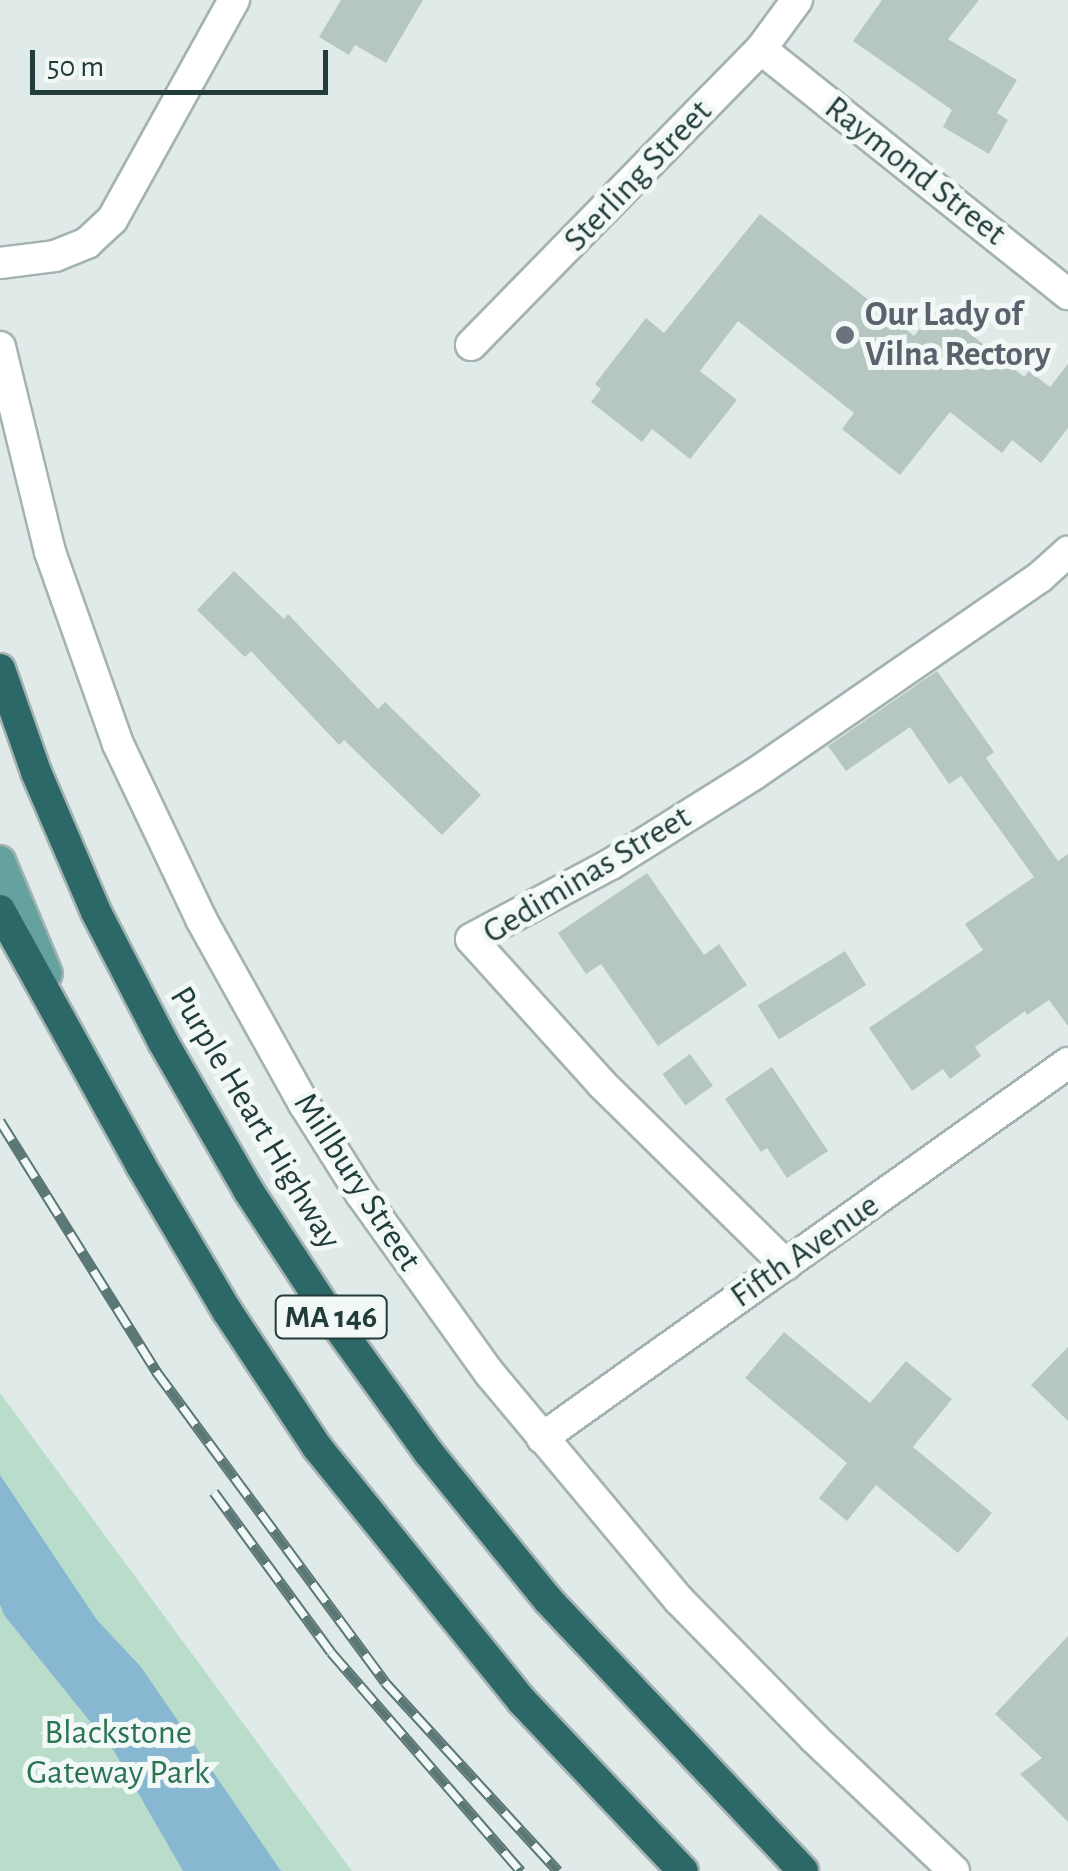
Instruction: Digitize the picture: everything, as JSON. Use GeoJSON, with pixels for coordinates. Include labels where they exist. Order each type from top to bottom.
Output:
{"type":"FeatureCollection","features":[{"type":"Feature","properties":{"kind":"highway","name":"Purple Heart Highway"},"geometry":{"type":"LineString","coordinates":[[0,669],[36,772],[130,978],[248,1190],[332,1320],[429,1453],[548,1600],[803,1871]]}},
{"type":"Feature","properties":{"kind":"highway","name":"MA 146"},"geometry":{"type":"LineString","coordinates":[[0,910],[140,1164],[227,1311],[316,1447],[522,1702],[683,1871]]}},
{"type":"Feature","properties":{"kind":"main road"},"geometry":{"type":"LineString","coordinates":[[0,861],[68,1024],[140,1164]]}},
{"type":"Feature","properties":{"kind":"street"},"geometry":{"type":"LineString","coordinates":[[0,264],[55,256],[87,243],[112,220],[234,0]]}},
{"type":"Feature","properties":{"kind":"street","name":"Sterling Street"},"geometry":{"type":"LineString","coordinates":[[471,345],[761,48],[797,0]]}},
{"type":"Feature","properties":{"kind":"street","name":"Raymond Street"},"geometry":{"type":"LineString","coordinates":[[761,48],[1068,294]]}},
{"type":"Feature","properties":{"kind":"street","name":"Millbury Street"},"geometry":{"type":"LineString","coordinates":[[0,348],[50,552],[82,652],[118,744],[201,919],[304,1104],[361,1194],[480,1360],[678,1600],[871,1795],[954,1871]]}},
{"type":"Feature","properties":{"kind":"street","name":"Gediminas Street"},"geometry":{"type":"LineString","coordinates":[[786,1265],[602,1084],[471,940],[611,864],[752,775],[1040,576],[1068,552]]}},
{"type":"Feature","properties":{"kind":"street","name":"Fifth Avenue"},"geometry":{"type":"LineString","coordinates":[[542,1438],[1068,1063]]}},
{"type":"Feature","properties":{"kind":"green space","name":"Blackstone Gateway Park"},"geometry":{"type":"Polygon","coordinates":[[[0,1393],[352,1871],[0,1871],[0,1393]]]}},
{"type":"Feature","properties":{"kind":"water"},"geometry":{"type":"Polygon","coordinates":[[[0,1475],[97,1620],[141,1667],[281,1871],[183,1871],[114,1751],[4,1615],[0,1604],[0,1475]]]}},
{"type":"Feature","properties":{"kind":"building"},"geometry":{"type":"Polygon","coordinates":[[[341,0],[423,0],[386,63],[355,45],[349,55],[319,37],[341,0]]]}},
{"type":"Feature","properties":{"kind":"building"},"geometry":{"type":"Polygon","coordinates":[[[882,0],[979,0],[948,39],[1017,80],[997,113],[1008,120],[989,154],[943,127],[952,110],[853,41],[882,0]]]}},
{"type":"Feature","properties":{"kind":"building"},"geometry":{"type":"Polygon","coordinates":[[[760,214],[914,336],[937,307],[1024,377],[1029,371],[1050,387],[1068,364],[1068,428],[1041,463],[1012,440],[1002,453],[950,412],[900,475],[842,429],[854,413],[738,321],[700,371],[737,400],[690,459],[652,429],[642,442],[591,402],[601,389],[595,384],[646,318],[664,333],[760,214]]]}},
{"type":"Feature","properties":{"kind":"building"},"geometry":{"type":"Polygon","coordinates":[[[234,571],[284,619],[288,614],[378,709],[385,702],[481,795],[442,835],[344,740],[339,745],[251,651],[245,657],[197,610],[234,571]]]}},
{"type":"Feature","properties":{"kind":"building"},"geometry":{"type":"Polygon","coordinates":[[[937,671],[994,752],[986,758],[1058,861],[1068,854],[1068,1026],[1049,1000],[1027,1015],[1025,1011],[975,1047],[981,1056],[950,1079],[943,1069],[912,1091],[869,1028],[983,950],[965,924],[1034,877],[961,776],[949,784],[910,727],[846,771],[828,746],[937,671]]]}},
{"type":"Feature","properties":{"kind":"building"},"geometry":{"type":"Polygon","coordinates":[[[647,873],[704,955],[719,944],[747,985],[658,1046],[601,964],[586,974],[558,933],[647,873]]]}},
{"type":"Feature","properties":{"kind":"building"},"geometry":{"type":"Polygon","coordinates":[[[845,951],[866,985],[779,1040],[758,1006],[845,951]]]}},
{"type":"Feature","properties":{"kind":"building"},"geometry":{"type":"Polygon","coordinates":[[[690,1054],[713,1086],[685,1106],[662,1074],[690,1054]]]}},
{"type":"Feature","properties":{"kind":"building"},"geometry":{"type":"Polygon","coordinates":[[[772,1067],[828,1151],[787,1178],[767,1148],[761,1152],[725,1099],[772,1067]]]}},
{"type":"Feature","properties":{"kind":"building"},"geometry":{"type":"Polygon","coordinates":[[[784,1332],[870,1403],[906,1361],[952,1399],[913,1447],[992,1513],[958,1553],[876,1485],[847,1521],[819,1498],[847,1463],[745,1378],[784,1332]]]}},
{"type":"Feature","properties":{"kind":"building"},"geometry":{"type":"Polygon","coordinates":[[[1068,1347],[1068,1421],[1031,1385],[1068,1347]]]}},
{"type":"Feature","properties":{"kind":"building"},"geometry":{"type":"Polygon","coordinates":[[[1068,1636],[1068,1822],[1020,1774],[1042,1758],[995,1714],[1068,1636]]]}},
{"type":"Feature","properties":{"kind":"railway"},"geometry":{"type":"LineString","coordinates":[[0,1121],[156,1371],[385,1682],[558,1871]]}},
{"type":"Feature","properties":{"kind":"railway"},"geometry":{"type":"LineString","coordinates":[[214,1492],[331,1652],[521,1871]]}},
{"type":"Feature","properties":{"kind":"place","name":"Our Lady of Vilna Rectory"},"geometry":{"type":"Point","coordinates":[845,335]}}]}
